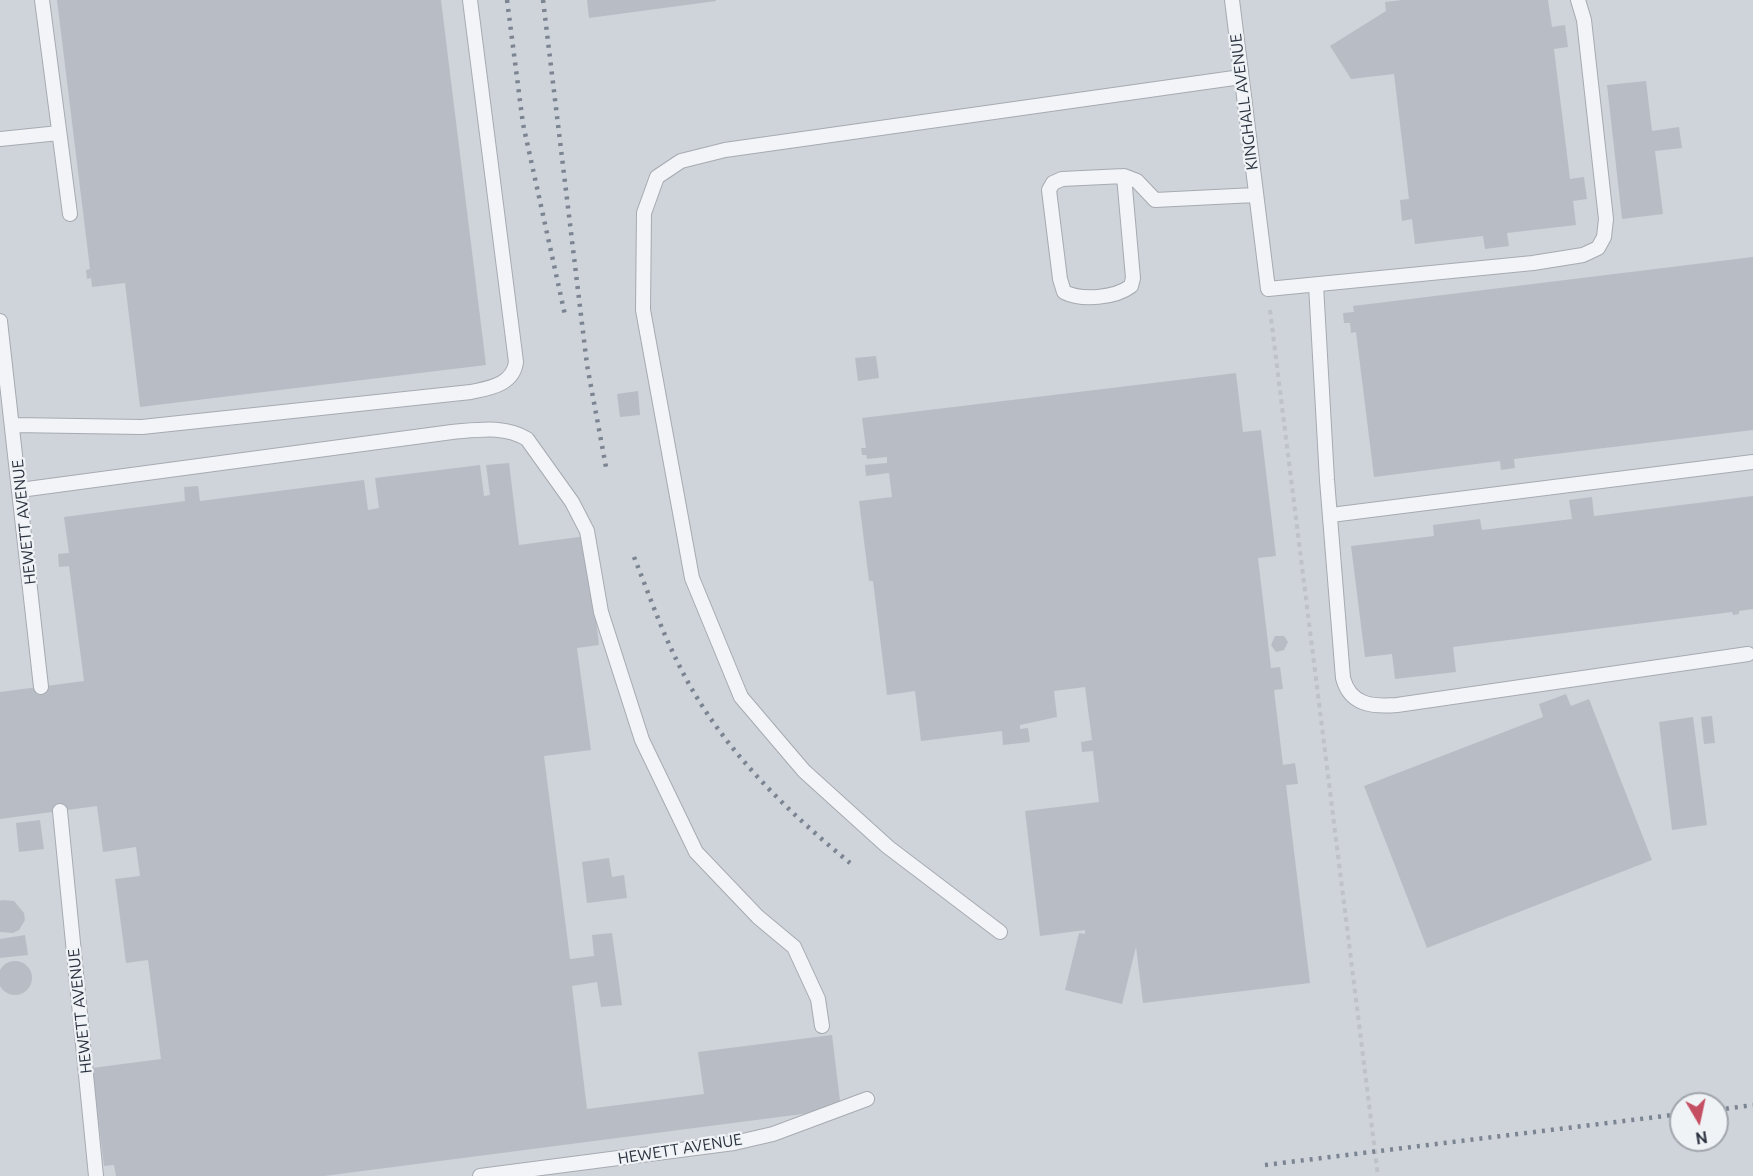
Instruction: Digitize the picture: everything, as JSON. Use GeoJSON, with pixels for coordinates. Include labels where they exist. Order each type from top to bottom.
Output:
{"type":"FeatureCollection","features":[{"type":"Feature","properties":{"kind":"lane"},"geometry":{"type":"LineString","coordinates":[[42,0],[70,214]]}},
{"type":"Feature","properties":{"kind":"lane"},"geometry":{"type":"LineString","coordinates":[[13,425],[142,427],[471,392],[494,387],[509,378],[516,362],[470,0]]}},
{"type":"Feature","properties":{"kind":"lane","name":"KINGHALL AVENUE"},"geometry":{"type":"LineString","coordinates":[[1232,0],[1268,289]]}},
{"type":"Feature","properties":{"kind":"lane"},"geometry":{"type":"LineString","coordinates":[[1268,289],[1533,263],[1583,255],[1598,248],[1604,237],[1606,219],[1584,20],[1578,0]]}},
{"type":"Feature","properties":{"kind":"lane"},"geometry":{"type":"LineString","coordinates":[[1000,932],[888,847],[804,771],[741,697],[692,578],[643,310],[644,213],[657,177],[681,161],[725,150],[1241,77]]}},
{"type":"Feature","properties":{"kind":"lane"},"geometry":{"type":"LineString","coordinates":[[0,139],[59,132]]}},
{"type":"Feature","properties":{"kind":"lane"},"geometry":{"type":"LineString","coordinates":[[1124,176],[1133,278],[1131,286],[1123,292],[1072,297],[1064,292],[1049,190],[1053,183],[1062,179],[1124,176],[1137,181],[1155,200],[1256,199]]}},
{"type":"Feature","properties":{"kind":"lane"},"geometry":{"type":"LineString","coordinates":[[1316,285],[1343,678],[1346,692],[1355,700],[1382,706],[1397,705],[1748,654]]}},
{"type":"Feature","properties":{"kind":"lane","name":"HEWETT AVENUE"},"geometry":{"type":"LineString","coordinates":[[0,321],[4,393],[13,425],[41,687]]}},
{"type":"Feature","properties":{"kind":"lane"},"geometry":{"type":"LineString","coordinates":[[20,490],[452,432],[496,429],[517,433],[527,439],[572,502],[587,531],[601,612],[642,740],[696,852],[758,917],[794,947],[818,999],[822,1026]]}},
{"type":"Feature","properties":{"kind":"lane"},"geometry":{"type":"LineString","coordinates":[[1331,515],[1753,462]]}},
{"type":"Feature","properties":{"kind":"lane","name":"HEWETT AVENUE"},"geometry":{"type":"LineString","coordinates":[[60,811],[96,1176]]}},
{"type":"Feature","properties":{"kind":"lane","name":"HEWETT AVENUE"},"geometry":{"type":"LineString","coordinates":[[480,1176],[673,1152],[773,1134],[867,1099]]}},
{"type":"Feature","properties":{"kind":"path"},"geometry":{"type":"LineString","coordinates":[[1268,289],[1378,1176]]}},
{"type":"Feature","properties":{"kind":"shaded area"},"geometry":{"type":"Polygon","coordinates":[[[0,0],[1753,0],[1753,1176],[0,1176],[0,0]]]}},
{"type":"Feature","properties":{"kind":"building"},"geometry":{"type":"Polygon","coordinates":[[[57,0],[441,0],[486,365],[140,407],[125,283],[92,287],[91,278],[87,279],[86,270],[90,269],[57,0]]]}},
{"type":"Feature","properties":{"kind":"building"},"geometry":{"type":"Polygon","coordinates":[[[587,0],[716,0],[716,1],[589,18],[587,0]]]}},
{"type":"Feature","properties":{"kind":"building"},"geometry":{"type":"Polygon","coordinates":[[[1548,0],[1552,27],[1565,25],[1568,47],[1554,49],[1570,179],[1584,177],[1587,199],[1573,201],[1576,225],[1507,233],[1509,246],[1485,249],[1483,236],[1415,244],[1412,219],[1402,221],[1400,200],[1409,199],[1394,74],[1351,79],[1330,46],[1386,11],[1385,2],[1548,0]]]}},
{"type":"Feature","properties":{"kind":"building"},"geometry":{"type":"Polygon","coordinates":[[[1646,81],[1652,131],[1679,127],[1682,148],[1655,151],[1663,214],[1622,219],[1607,85],[1646,81]]]}},
{"type":"Feature","properties":{"kind":"building"},"geometry":{"type":"Polygon","coordinates":[[[1753,257],[1753,430],[1514,459],[1515,468],[1501,470],[1500,461],[1374,477],[1356,332],[1351,333],[1350,323],[1344,323],[1343,313],[1354,312],[1353,306],[1753,257]]]}},
{"type":"Feature","properties":{"kind":"building"},"geometry":{"type":"Polygon","coordinates":[[[876,356],[879,378],[858,381],[855,358],[876,356]]]}},
{"type":"Feature","properties":{"kind":"building"},"geometry":{"type":"Polygon","coordinates":[[[1236,373],[1243,432],[1261,430],[1276,556],[1258,558],[1271,668],[1280,667],[1283,689],[1274,690],[1283,765],[1295,763],[1298,784],[1286,785],[1310,983],[1143,1003],[1136,947],[1122,1004],[1065,990],[1079,933],[1085,934],[1085,930],[1040,936],[1025,811],[1099,802],[1093,751],[1082,752],[1081,742],[1092,740],[1085,687],[1054,691],[1057,717],[1020,725],[1020,729],[1028,728],[1030,742],[1003,745],[1002,731],[921,741],[915,691],[887,695],[873,581],[869,581],[859,501],[892,497],[889,473],[866,476],[865,465],[887,463],[887,457],[867,459],[866,455],[862,455],[861,448],[866,448],[862,418],[1236,373]]]}},
{"type":"Feature","properties":{"kind":"building"},"geometry":{"type":"Polygon","coordinates":[[[638,391],[640,415],[620,417],[617,394],[638,391]]]}},
{"type":"Feature","properties":{"kind":"building"},"geometry":{"type":"Polygon","coordinates":[[[509,463],[519,545],[586,536],[599,645],[577,648],[591,750],[544,756],[570,959],[594,956],[592,935],[612,933],[622,1005],[601,1007],[597,982],[572,986],[587,1109],[704,1094],[698,1052],[832,1035],[841,1109],[324,1176],[116,1176],[114,1165],[104,1166],[92,1068],[161,1059],[148,960],[126,963],[115,879],[140,876],[136,847],[103,852],[97,806],[0,819],[0,692],[84,681],[69,566],[59,567],[58,554],[69,553],[64,517],[185,501],[184,487],[198,486],[200,501],[364,480],[368,510],[379,508],[375,478],[480,465],[484,496],[490,495],[486,465],[509,463]]]}},
{"type":"Feature","properties":{"kind":"building"},"geometry":{"type":"Polygon","coordinates":[[[1753,496],[1753,609],[1739,611],[1739,614],[1733,615],[1732,612],[1453,647],[1456,672],[1395,679],[1392,654],[1365,657],[1351,546],[1434,536],[1433,525],[1480,519],[1482,530],[1572,519],[1569,500],[1592,497],[1594,516],[1753,496]]]}},
{"type":"Feature","properties":{"kind":"building"},"geometry":{"type":"Polygon","coordinates":[[[1275,636],[1284,636],[1288,642],[1284,650],[1276,652],[1271,645],[1275,636]]]}},
{"type":"Feature","properties":{"kind":"building"},"geometry":{"type":"Polygon","coordinates":[[[1566,694],[1571,706],[1589,699],[1652,860],[1427,948],[1364,786],[1543,717],[1539,704],[1566,694]]]}},
{"type":"Feature","properties":{"kind":"building"},"geometry":{"type":"Polygon","coordinates":[[[1712,716],[1715,743],[1704,744],[1701,717],[1712,716]]]}},
{"type":"Feature","properties":{"kind":"building"},"geometry":{"type":"Polygon","coordinates":[[[1693,717],[1707,825],[1672,830],[1659,722],[1693,717]]]}},
{"type":"Feature","properties":{"kind":"building"},"geometry":{"type":"Polygon","coordinates":[[[40,820],[44,849],[19,852],[16,823],[40,820]]]}},
{"type":"Feature","properties":{"kind":"building"},"geometry":{"type":"Polygon","coordinates":[[[609,858],[612,877],[624,875],[627,898],[587,903],[582,862],[609,858]]]}},
{"type":"Feature","properties":{"kind":"building"},"geometry":{"type":"Polygon","coordinates":[[[0,901],[14,901],[24,913],[25,920],[19,930],[13,933],[0,932],[0,901]]]}},
{"type":"Feature","properties":{"kind":"building"},"geometry":{"type":"Polygon","coordinates":[[[25,935],[28,955],[0,958],[0,939],[25,935]]]}},
{"type":"Feature","properties":{"kind":"building"},"geometry":{"type":"Polygon","coordinates":[[[15,961],[27,966],[32,978],[27,990],[15,995],[3,990],[-2,978],[3,966],[15,961]]]}},
{"type":"Feature","properties":{"kind":"railway"},"geometry":{"type":"LineString","coordinates":[[507,0],[523,124],[565,315]]}},
{"type":"Feature","properties":{"kind":"railway"},"geometry":{"type":"LineString","coordinates":[[543,0],[587,365],[606,467]]}},
{"type":"Feature","properties":{"kind":"railway"},"geometry":{"type":"LineString","coordinates":[[634,557],[678,663],[712,720],[753,772],[776,796],[850,863]]}},
{"type":"Feature","properties":{"kind":"railway"},"geometry":{"type":"LineString","coordinates":[[1729,1108],[1753,1105]]}},
{"type":"Feature","properties":{"kind":"railway"},"geometry":{"type":"LineString","coordinates":[[1265,1165],[1669,1115]]}}]}
